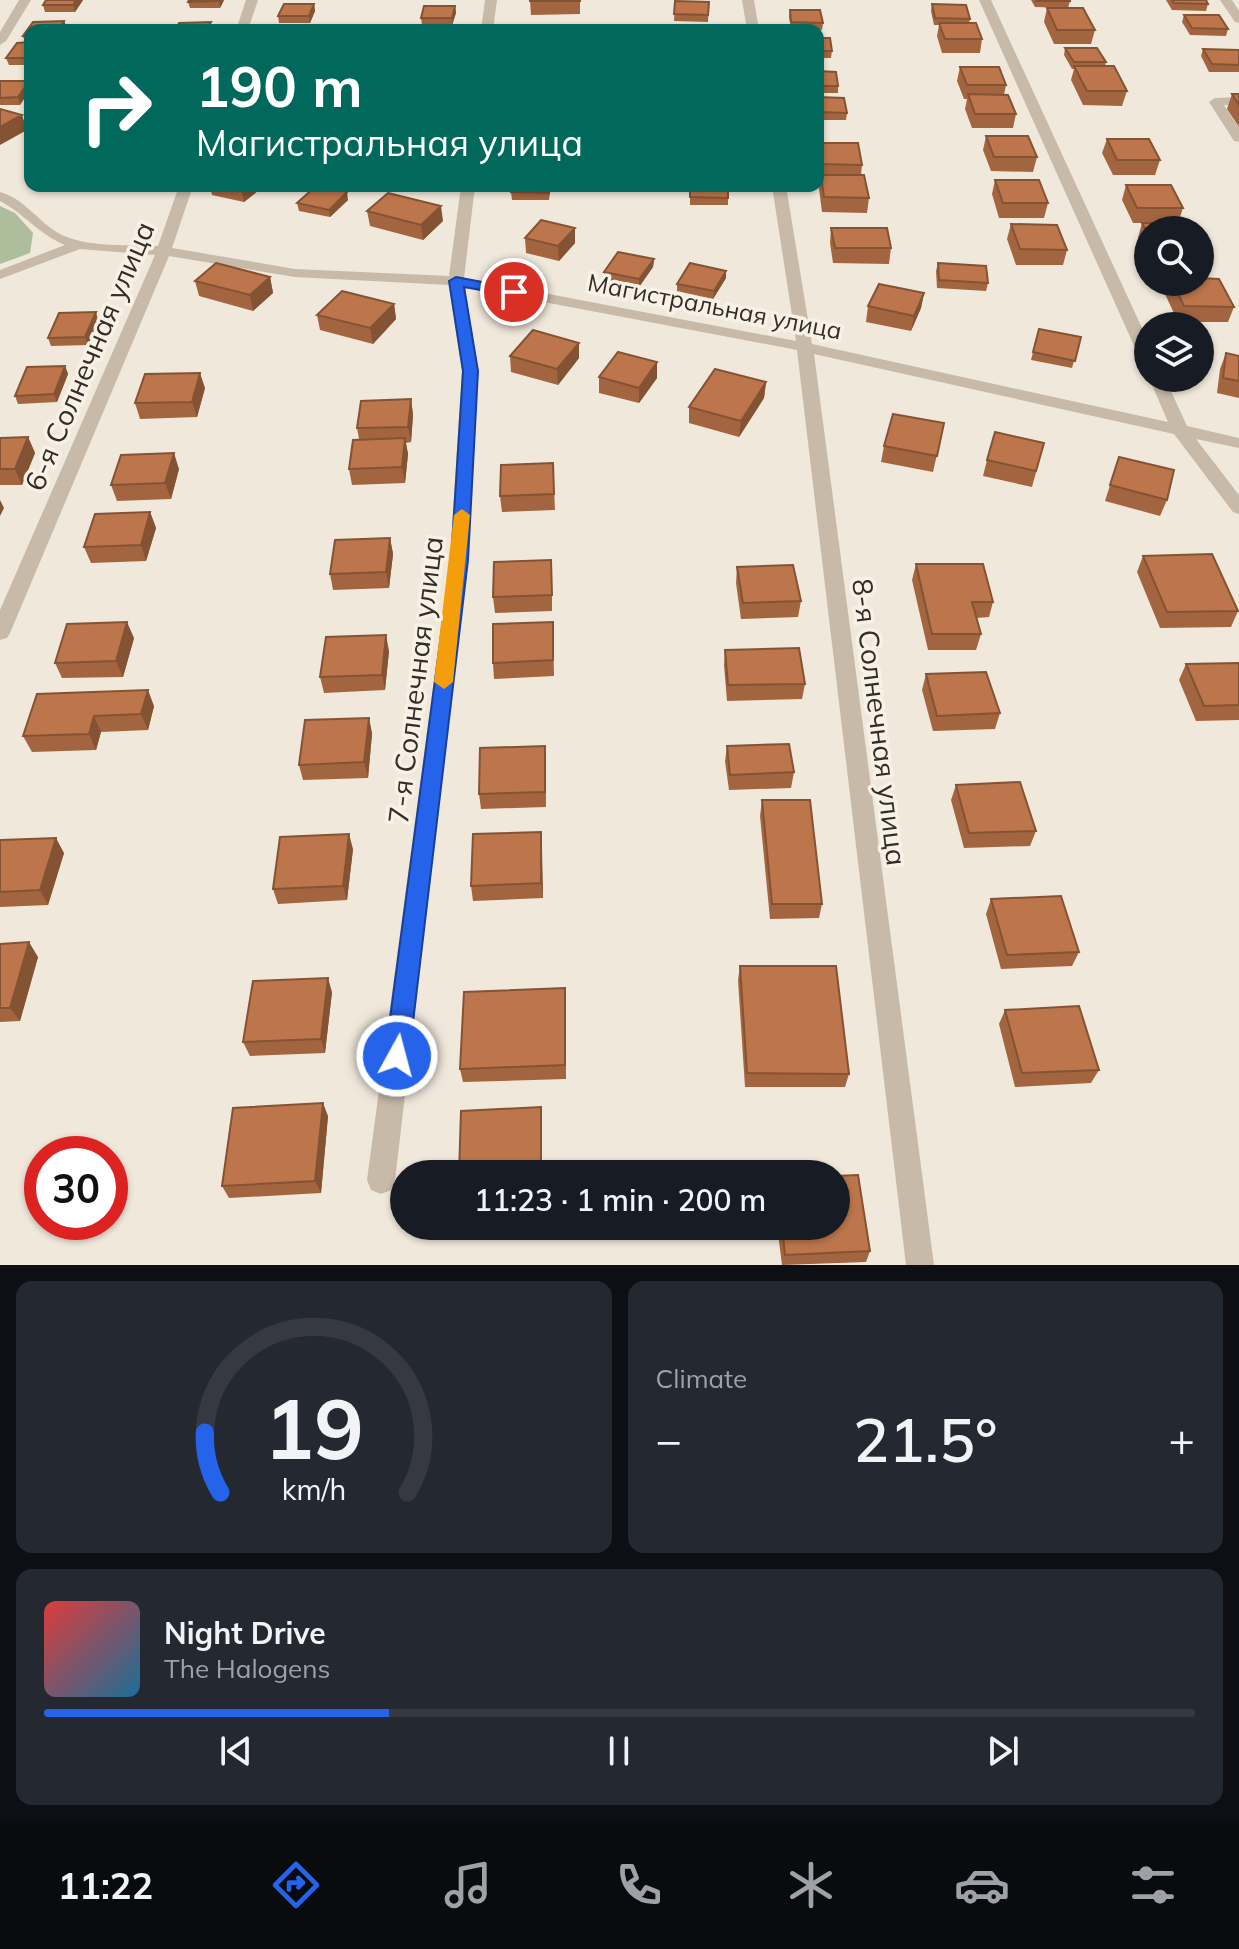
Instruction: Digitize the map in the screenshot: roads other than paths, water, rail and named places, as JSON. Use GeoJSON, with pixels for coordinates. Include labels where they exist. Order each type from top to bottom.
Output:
{"type":"FeatureCollection","features":[{"type":"Feature","properties":{"kind":"street"},"geometry":{"type":"LineString","coordinates":[[0,41],[25,0]]}},
{"type":"Feature","properties":{"kind":"street"},"geometry":{"type":"LineString","coordinates":[[244,24],[252,0]]}},
{"type":"Feature","properties":{"kind":"street"},"geometry":{"type":"LineString","coordinates":[[488,24],[491,0]]}},
{"type":"Feature","properties":{"kind":"street"},"geometry":{"type":"LineString","coordinates":[[748,0],[752,24]]}},
{"type":"Feature","properties":{"kind":"street"},"geometry":{"type":"LineString","coordinates":[[985,0],[1134,328]]}},
{"type":"Feature","properties":{"kind":"street"},"geometry":{"type":"LineString","coordinates":[[1226,0],[1239,20]]}},
{"type":"Feature","properties":{"kind":"street"},"geometry":{"type":"LineString","coordinates":[[1239,101],[1215,102],[1239,138]]}},
{"type":"Feature","properties":{"kind":"street","name":"6-я Солнечная улица"},"geometry":{"type":"LineString","coordinates":[[0,633],[164,251],[184,192]]}},
{"type":"Feature","properties":{"kind":"street","name":"7-я Солнечная улица"},"geometry":{"type":"LineString","coordinates":[[381,1180],[459,560],[470,371],[456,281],[467,192]]}},
{"type":"Feature","properties":{"kind":"street","name":"8-я Солнечная улица"},"geometry":{"type":"LineString","coordinates":[[780,192],[805,347],[920,1265]]}},
{"type":"Feature","properties":{"kind":"street","name":"Магистральная улица"},"geometry":{"type":"LineString","coordinates":[[0,196],[22,207],[48,233],[78,245],[164,251],[295,273],[456,281],[805,347],[1239,443]]}},
{"type":"Feature","properties":{"kind":"street"},"geometry":{"type":"LineString","coordinates":[[0,275],[78,245]]}},
{"type":"Feature","properties":{"kind":"street"},"geometry":{"type":"LineString","coordinates":[[1163,392],[1180,430],[1239,508]]}}]}
